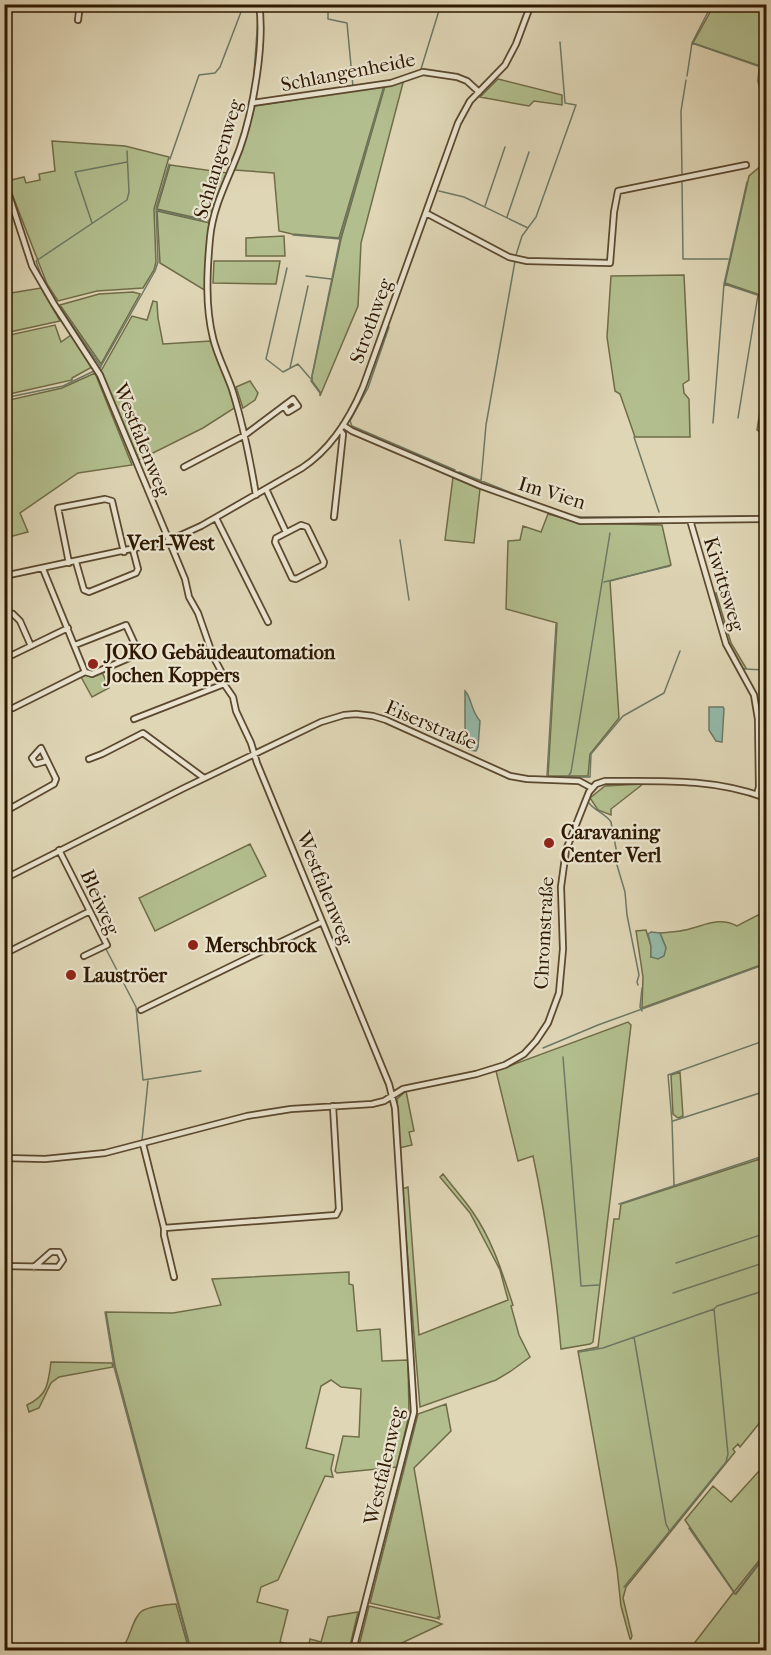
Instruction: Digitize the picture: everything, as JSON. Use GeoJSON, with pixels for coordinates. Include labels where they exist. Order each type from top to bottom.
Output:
{"type":"FeatureCollection","features":[{"type":"Feature","properties":{"kind":"street"},"geometry":{"type":"LineString","coordinates":[[78,20],[80,4]]}},
{"type":"Feature","properties":{"kind":"street","name":"Schlangenweg"},"geometry":{"type":"LineString","coordinates":[[256,495],[245,435],[231,387],[213,339],[208,281],[210,238],[214,214],[241,145],[252,103],[258,60],[259,4]]}},
{"type":"Feature","properties":{"kind":"street","name":"Strothweg"},"geometry":{"type":"LineString","coordinates":[[4,576],[168,542],[216,518],[316,459],[341,428],[363,387],[458,123],[470,101],[505,66],[531,4]]}},
{"type":"Feature","properties":{"kind":"street","name":"Schlangenheide"},"geometry":{"type":"LineString","coordinates":[[252,103],[391,83],[423,72],[457,77],[467,81],[479,92]]}},
{"type":"Feature","properties":{"kind":"street"},"geometry":{"type":"LineString","coordinates":[[426,213],[509,257],[527,261],[610,263],[618,191],[746,165]]}},
{"type":"Feature","properties":{"kind":"street","name":"Westfalenweg"},"geometry":{"type":"LineString","coordinates":[[4,180],[32,266],[100,375],[185,579],[189,597],[198,612],[213,656],[222,673],[224,684],[233,697],[236,711],[393,1095],[414,1412],[353,1650]]}},
{"type":"Feature","properties":{"kind":"street"},"geometry":{"type":"LineString","coordinates":[[184,467],[245,435],[284,406]]}},
{"type":"Feature","properties":{"kind":"street"},"geometry":{"type":"LineString","coordinates":[[334,517],[343,434],[341,428]]}},
{"type":"Feature","properties":{"kind":"street","name":"Im Vien"},"geometry":{"type":"LineString","coordinates":[[341,428],[481,486],[580,521],[766,519]]}},
{"type":"Feature","properties":{"kind":"street"},"geometry":{"type":"LineString","coordinates":[[266,489],[286,532]]}},
{"type":"Feature","properties":{"kind":"street"},"geometry":{"type":"LineString","coordinates":[[69,563],[58,508],[105,499],[112,501],[124,552]]}},
{"type":"Feature","properties":{"kind":"street"},"geometry":{"type":"LineString","coordinates":[[216,518],[268,622]]}},
{"type":"Feature","properties":{"kind":"street","name":"Kiwittsweg"},"geometry":{"type":"LineString","coordinates":[[690,520],[726,644],[754,695],[758,719],[759,787],[757,794]]}},
{"type":"Feature","properties":{"kind":"street"},"geometry":{"type":"LineString","coordinates":[[301,525],[307,527],[324,562],[323,566],[296,579],[292,578],[275,542],[276,537],[286,532],[301,525]]}},
{"type":"Feature","properties":{"kind":"street"},"geometry":{"type":"LineString","coordinates":[[76,562],[84,590],[89,592],[136,573],[138,569],[134,550]]}},
{"type":"Feature","properties":{"kind":"street"},"geometry":{"type":"LineString","coordinates":[[43,569],[85,672]]}},
{"type":"Feature","properties":{"kind":"street"},"geometry":{"type":"LineString","coordinates":[[13,614],[20,621],[31,646]]}},
{"type":"Feature","properties":{"kind":"street"},"geometry":{"type":"LineString","coordinates":[[13,708],[85,672],[92,674],[136,655],[138,651],[126,625],[75,645]]}},
{"type":"Feature","properties":{"kind":"street"},"geometry":{"type":"LineString","coordinates":[[4,659],[68,628]]}},
{"type":"Feature","properties":{"kind":"street"},"geometry":{"type":"LineString","coordinates":[[134,719],[224,684]]}},
{"type":"Feature","properties":{"kind":"street","name":"Eiserstraße"},"geometry":{"type":"LineString","coordinates":[[5,877],[254,753],[321,722],[344,715],[369,715],[386,720],[510,776],[579,781],[592,788],[605,781],[694,782],[725,785],[766,798]]}},
{"type":"Feature","properties":{"kind":"street"},"geometry":{"type":"LineString","coordinates":[[89,759],[143,733],[204,778]]}},
{"type":"Feature","properties":{"kind":"street"},"geometry":{"type":"LineString","coordinates":[[4,812],[54,784],[56,779],[47,761]]}},
{"type":"Feature","properties":{"kind":"street","name":"Chromstraße"},"geometry":{"type":"LineString","coordinates":[[4,1158],[55,1158],[105,1153],[247,1116],[291,1109],[372,1104],[384,1101],[403,1089],[476,1074],[505,1065],[524,1054],[548,1023],[559,993],[563,949],[560,912],[562,870],[571,836],[592,788]]}},
{"type":"Feature","properties":{"kind":"street","name":"Bleiweg"},"geometry":{"type":"LineString","coordinates":[[59,850],[107,945],[84,956]]}},
{"type":"Feature","properties":{"kind":"street"},"geometry":{"type":"LineString","coordinates":[[4,954],[90,911]]}},
{"type":"Feature","properties":{"kind":"street"},"geometry":{"type":"LineString","coordinates":[[141,1010],[322,922]]}},
{"type":"Feature","properties":{"kind":"street"},"geometry":{"type":"LineString","coordinates":[[164,1228],[336,1215],[339,1209],[333,1106]]}},
{"type":"Feature","properties":{"kind":"street"},"geometry":{"type":"LineString","coordinates":[[143,1144],[174,1277]]}},
{"type":"Feature","properties":{"kind":"street"},"geometry":{"type":"LineString","coordinates":[[4,1266],[34,1267],[58,1267],[63,1260],[59,1252],[51,1252],[34,1267]]}},
{"type":"Feature","properties":{"kind":"shaded area"},"geometry":{"type":"Polygon","coordinates":[[[714,5],[766,5],[766,68],[693,43],[714,5]]]}},
{"type":"Feature","properties":{"kind":"shaded area"},"geometry":{"type":"Polygon","coordinates":[[[759,69],[766,71],[766,117],[758,81],[759,69]]]}},
{"type":"Feature","properties":{"kind":"shaded area"},"geometry":{"type":"Polygon","coordinates":[[[404,79],[361,243],[358,306],[320,396],[320,392],[312,381],[312,376],[341,239],[385,86],[404,79]]]}},
{"type":"Feature","properties":{"kind":"shaded area"},"geometry":{"type":"Polygon","coordinates":[[[498,79],[562,95],[562,105],[534,101],[529,106],[480,97],[498,79]]]}},
{"type":"Feature","properties":{"kind":"shaded area"},"geometry":{"type":"Polygon","coordinates":[[[384,86],[339,238],[279,231],[274,173],[235,170],[255,106],[384,86]]]}},
{"type":"Feature","properties":{"kind":"shaded area"},"geometry":{"type":"Polygon","coordinates":[[[52,141],[125,146],[169,157],[154,209],[156,262],[143,288],[97,291],[58,301],[47,284],[7,181],[24,177],[26,183],[40,180],[39,174],[55,171],[52,141]]]}},
{"type":"Feature","properties":{"kind":"shaded area"},"geometry":{"type":"Polygon","coordinates":[[[766,164],[766,297],[725,283],[749,176],[766,164]]]}},
{"type":"Feature","properties":{"kind":"shaded area"},"geometry":{"type":"Polygon","coordinates":[[[170,165],[228,173],[217,196],[210,221],[157,209],[170,165]]]}},
{"type":"Feature","properties":{"kind":"shaded area"},"geometry":{"type":"Polygon","coordinates":[[[157,211],[210,223],[206,291],[160,263],[157,211]]]}},
{"type":"Feature","properties":{"kind":"shaded area"},"geometry":{"type":"Polygon","coordinates":[[[284,236],[285,256],[246,256],[246,238],[284,236]]]}},
{"type":"Feature","properties":{"kind":"shaded area"},"geometry":{"type":"Polygon","coordinates":[[[214,261],[280,261],[276,284],[213,283],[214,261]]]}},
{"type":"Feature","properties":{"kind":"shaded area"},"geometry":{"type":"Polygon","coordinates":[[[684,275],[689,380],[683,384],[684,393],[689,399],[690,437],[635,437],[620,394],[615,391],[607,337],[611,276],[684,275]]]}},
{"type":"Feature","properties":{"kind":"shaded area"},"geometry":{"type":"Polygon","coordinates":[[[41,288],[60,321],[5,333],[5,294],[41,288]]]}},
{"type":"Feature","properties":{"kind":"shaded area"},"geometry":{"type":"Polygon","coordinates":[[[133,292],[140,294],[101,364],[60,305],[99,294],[133,292]]]}},
{"type":"Feature","properties":{"kind":"shaded area"},"geometry":{"type":"Polygon","coordinates":[[[153,301],[157,302],[163,344],[211,341],[236,407],[203,428],[139,460],[101,371],[132,316],[147,320],[153,301]]]}},
{"type":"Feature","properties":{"kind":"shaded area"},"geometry":{"type":"Polygon","coordinates":[[[55,325],[61,342],[71,335],[92,367],[72,380],[5,395],[5,336],[55,325]]]}},
{"type":"Feature","properties":{"kind":"shaded area"},"geometry":{"type":"Polygon","coordinates":[[[95,373],[132,465],[78,473],[20,513],[28,532],[5,538],[5,401],[62,388],[95,373]]]}},
{"type":"Feature","properties":{"kind":"shaded area"},"geometry":{"type":"Polygon","coordinates":[[[766,374],[766,435],[764,435],[757,430],[766,374]]]}},
{"type":"Feature","properties":{"kind":"shaded area"},"geometry":{"type":"Polygon","coordinates":[[[250,381],[258,393],[255,400],[243,408],[236,387],[250,381]]]}},
{"type":"Feature","properties":{"kind":"shaded area"},"geometry":{"type":"Polygon","coordinates":[[[453,477],[480,489],[474,543],[445,540],[453,477]]]}},
{"type":"Feature","properties":{"kind":"shaded area"},"geometry":{"type":"Polygon","coordinates":[[[548,514],[580,523],[662,525],[671,565],[610,581],[619,718],[590,754],[588,776],[548,776],[557,623],[506,609],[508,541],[520,540],[523,526],[541,532],[548,514]]]}},
{"type":"Feature","properties":{"kind":"shaded area"},"geometry":{"type":"Polygon","coordinates":[[[716,593],[731,643],[746,668],[742,669],[728,644],[713,594],[716,593]]]}},
{"type":"Feature","properties":{"kind":"shaded area"},"geometry":{"type":"Polygon","coordinates":[[[102,672],[109,688],[92,697],[81,677],[86,675],[91,677],[102,672]]]}},
{"type":"Feature","properties":{"kind":"shaded area"},"geometry":{"type":"Polygon","coordinates":[[[465,691],[480,721],[476,751],[469,750],[465,746],[465,691]]]}},
{"type":"Feature","properties":{"kind":"shaded area"},"geometry":{"type":"Polygon","coordinates":[[[709,707],[723,707],[724,709],[722,742],[716,741],[709,730],[709,707]]]}},
{"type":"Feature","properties":{"kind":"shaded area"},"geometry":{"type":"Polygon","coordinates":[[[643,784],[611,809],[611,815],[598,810],[590,798],[605,786],[643,784]]]}},
{"type":"Feature","properties":{"kind":"shaded area"},"geometry":{"type":"Polygon","coordinates":[[[250,844],[266,876],[155,931],[139,898],[250,844]]]}},
{"type":"Feature","properties":{"kind":"shaded area"},"geometry":{"type":"Polygon","coordinates":[[[760,914],[766,924],[766,963],[642,1008],[643,977],[636,931],[646,930],[651,946],[651,957],[666,948],[660,933],[682,931],[718,922],[737,926],[760,914]]]}},
{"type":"Feature","properties":{"kind":"shaded area"},"geometry":{"type":"Polygon","coordinates":[[[660,933],[666,948],[664,956],[658,959],[651,957],[648,934],[660,933]]]}},
{"type":"Feature","properties":{"kind":"shaded area"},"geometry":{"type":"Polygon","coordinates":[[[628,1022],[631,1025],[593,1342],[561,1349],[550,1252],[533,1156],[518,1161],[496,1071],[628,1022]]]}},
{"type":"Feature","properties":{"kind":"shaded area"},"geometry":{"type":"Polygon","coordinates":[[[680,1072],[683,1116],[678,1118],[673,1114],[671,1075],[680,1072]]]}},
{"type":"Feature","properties":{"kind":"shaded area"},"geometry":{"type":"Polygon","coordinates":[[[406,1091],[414,1131],[409,1132],[412,1145],[399,1148],[397,1099],[406,1091]]]}},
{"type":"Feature","properties":{"kind":"shaded area"},"geometry":{"type":"Polygon","coordinates":[[[766,1157],[766,1415],[740,1447],[738,1444],[733,1449],[735,1452],[626,1587],[623,1598],[632,1636],[630,1639],[621,1606],[617,1569],[578,1351],[598,1347],[614,1219],[619,1219],[621,1204],[766,1157]]]}},
{"type":"Feature","properties":{"kind":"shaded area"},"geometry":{"type":"Polygon","coordinates":[[[443,1174],[472,1211],[491,1244],[513,1305],[511,1306],[519,1335],[530,1357],[496,1380],[420,1407],[402,1189],[408,1187],[419,1335],[508,1300],[500,1270],[470,1213],[440,1177],[443,1174]]]}},
{"type":"Feature","properties":{"kind":"shaded area"},"geometry":{"type":"Polygon","coordinates":[[[349,1272],[349,1284],[353,1285],[357,1331],[380,1329],[382,1361],[408,1360],[409,1415],[397,1467],[337,1473],[335,1471],[343,1436],[359,1437],[361,1389],[341,1387],[331,1380],[321,1386],[306,1448],[334,1455],[331,1469],[333,1477],[325,1476],[278,1580],[261,1587],[257,1602],[288,1610],[280,1642],[308,1649],[310,1639],[321,1642],[328,1617],[358,1612],[349,1650],[191,1650],[115,1366],[106,1312],[173,1313],[221,1305],[212,1279],[349,1272]]]}},
{"type":"Feature","properties":{"kind":"shaded area"},"geometry":{"type":"Polygon","coordinates":[[[51,1362],[112,1363],[113,1367],[59,1377],[51,1383],[39,1408],[29,1412],[27,1405],[39,1397],[46,1388],[51,1362]]]}},
{"type":"Feature","properties":{"kind":"shaded area"},"geometry":{"type":"Polygon","coordinates":[[[446,1404],[451,1431],[414,1468],[439,1619],[370,1603],[418,1414],[446,1404]]]}},
{"type":"Feature","properties":{"kind":"shaded area"},"geometry":{"type":"Polygon","coordinates":[[[759,1471],[766,1478],[766,1552],[734,1592],[685,1520],[713,1486],[731,1502],[759,1471]]]}},
{"type":"Feature","properties":{"kind":"shaded area"},"geometry":{"type":"Polygon","coordinates":[[[766,1555],[766,1650],[689,1650],[733,1593],[736,1594],[766,1555]]]}},
{"type":"Feature","properties":{"kind":"shaded area"},"geometry":{"type":"Polygon","coordinates":[[[176,1604],[189,1650],[121,1650],[142,1611],[176,1604]]]}},
{"type":"Feature","properties":{"kind":"shaded area"},"geometry":{"type":"Polygon","coordinates":[[[369,1606],[442,1624],[387,1650],[358,1650],[369,1606]]]}},
{"type":"Feature","properties":{"kind":"waterway"},"geometry":{"type":"LineString","coordinates":[[170,159],[199,75],[215,73],[220,67],[244,4]]}},
{"type":"Feature","properties":{"kind":"waterway"},"geometry":{"type":"LineString","coordinates":[[328,4],[328,19],[347,23],[353,87]]}},
{"type":"Feature","properties":{"kind":"waterway"},"geometry":{"type":"LineString","coordinates":[[421,69],[441,4]]}},
{"type":"Feature","properties":{"kind":"waterway"},"geometry":{"type":"LineString","coordinates":[[687,76],[692,43],[712,4]]}},
{"type":"Feature","properties":{"kind":"waterway"},"geometry":{"type":"LineString","coordinates":[[254,74],[258,17]]}},
{"type":"Feature","properties":{"kind":"waterway"},"geometry":{"type":"LineString","coordinates":[[516,255],[522,236],[536,217],[576,105],[565,103],[560,42]]}},
{"type":"Feature","properties":{"kind":"waterway"},"geometry":{"type":"LineString","coordinates":[[692,43],[766,69]]}},
{"type":"Feature","properties":{"kind":"waterway"},"geometry":{"type":"LineString","coordinates":[[682,174],[681,111],[686,80]]}},
{"type":"Feature","properties":{"kind":"waterway"},"geometry":{"type":"LineString","coordinates":[[320,393],[311,381],[340,239],[384,87]]}},
{"type":"Feature","properties":{"kind":"waterway"},"geometry":{"type":"LineString","coordinates":[[485,206],[505,147]]}},
{"type":"Feature","properties":{"kind":"waterway"},"geometry":{"type":"LineString","coordinates":[[56,301],[36,261],[127,200],[129,192],[127,151]]}},
{"type":"Feature","properties":{"kind":"waterway"},"geometry":{"type":"LineString","coordinates":[[507,217],[529,152]]}},
{"type":"Feature","properties":{"kind":"waterway"},"geometry":{"type":"LineString","coordinates":[[92,223],[75,172],[127,162]]}},
{"type":"Feature","properties":{"kind":"waterway"},"geometry":{"type":"LineString","coordinates":[[100,368],[155,271],[158,262],[156,208],[169,164]]}},
{"type":"Feature","properties":{"kind":"waterway"},"geometry":{"type":"LineString","coordinates":[[682,181],[683,259],[728,259]]}},
{"type":"Feature","properties":{"kind":"waterway"},"geometry":{"type":"LineString","coordinates":[[713,423],[724,284],[747,182]]}},
{"type":"Feature","properties":{"kind":"waterway"},"geometry":{"type":"LineString","coordinates":[[439,191],[464,197],[528,228]]}},
{"type":"Feature","properties":{"kind":"waterway"},"geometry":{"type":"LineString","coordinates":[[157,210],[206,221]]}},
{"type":"Feature","properties":{"kind":"waterway"},"geometry":{"type":"LineString","coordinates":[[293,235],[340,239]]}},
{"type":"Feature","properties":{"kind":"waterway"},"geometry":{"type":"LineString","coordinates":[[481,481],[486,425],[515,261]]}},
{"type":"Feature","properties":{"kind":"waterway"},"geometry":{"type":"LineString","coordinates":[[287,268],[266,359],[283,372],[298,364],[310,378]]}},
{"type":"Feature","properties":{"kind":"waterway"},"geometry":{"type":"LineString","coordinates":[[306,276],[331,279]]}},
{"type":"Feature","properties":{"kind":"waterway"},"geometry":{"type":"LineString","coordinates":[[724,284],[766,298]]}},
{"type":"Feature","properties":{"kind":"waterway"},"geometry":{"type":"LineString","coordinates":[[290,368],[308,286]]}},
{"type":"Feature","properties":{"kind":"waterway"},"geometry":{"type":"LineString","coordinates":[[738,418],[758,295]]}},
{"type":"Feature","properties":{"kind":"waterway"},"geometry":{"type":"LineString","coordinates":[[59,306],[101,367]]}},
{"type":"Feature","properties":{"kind":"waterway"},"geometry":{"type":"LineString","coordinates":[[389,327],[368,388],[350,421],[352,426],[455,470]]}},
{"type":"Feature","properties":{"kind":"waterway"},"geometry":{"type":"LineString","coordinates":[[4,398],[63,386],[94,371]]}},
{"type":"Feature","properties":{"kind":"waterway"},"geometry":{"type":"LineString","coordinates":[[634,437],[659,512]]}},
{"type":"Feature","properties":{"kind":"waterway"},"geometry":{"type":"LineString","coordinates":[[459,472],[539,504]]}},
{"type":"Feature","properties":{"kind":"waterway"},"geometry":{"type":"LineString","coordinates":[[569,515],[655,517]]}},
{"type":"Feature","properties":{"kind":"waterway"},"geometry":{"type":"LineString","coordinates":[[661,517],[766,516]]}},
{"type":"Feature","properties":{"kind":"waterway"},"geometry":{"type":"LineString","coordinates":[[568,777],[571,772],[610,533]]}},
{"type":"Feature","properties":{"kind":"waterway"},"geometry":{"type":"LineString","coordinates":[[400,540],[409,600]]}},
{"type":"Feature","properties":{"kind":"waterway"},"geometry":{"type":"LineString","coordinates":[[604,582],[670,566]]}},
{"type":"Feature","properties":{"kind":"waterway"},"geometry":{"type":"LineString","coordinates":[[547,776],[556,624]]}},
{"type":"Feature","properties":{"kind":"waterway"},"geometry":{"type":"LineString","coordinates":[[542,777],[590,777],[591,754],[623,716],[664,693],[680,651]]}},
{"type":"Feature","properties":{"kind":"waterway"},"geometry":{"type":"LineString","coordinates":[[745,669],[766,670]]}},
{"type":"Feature","properties":{"kind":"waterway"},"geometry":{"type":"LineString","coordinates":[[589,803],[611,822],[618,859],[617,865],[625,892],[627,915],[639,975],[638,985]]}},
{"type":"Feature","properties":{"kind":"waterway"},"geometry":{"type":"LineString","coordinates":[[106,949],[136,1007],[143,1080],[201,1071]]}},
{"type":"Feature","properties":{"kind":"waterway"},"geometry":{"type":"LineString","coordinates":[[543,1048],[598,1025],[766,964]]}},
{"type":"Feature","properties":{"kind":"waterway"},"geometry":{"type":"LineString","coordinates":[[642,988],[640,1007],[642,1011]]}},
{"type":"Feature","properties":{"kind":"waterway"},"geometry":{"type":"LineString","coordinates":[[674,1185],[668,1075],[766,1040]]}},
{"type":"Feature","properties":{"kind":"waterway"},"geometry":{"type":"LineString","coordinates":[[370,1045],[385,1083]]}},
{"type":"Feature","properties":{"kind":"waterway"},"geometry":{"type":"LineString","coordinates":[[563,1057],[581,1286],[599,1285]]}},
{"type":"Feature","properties":{"kind":"waterway"},"geometry":{"type":"LineString","coordinates":[[142,1140],[148,1081]]}},
{"type":"Feature","properties":{"kind":"waterway"},"geometry":{"type":"LineString","coordinates":[[673,1121],[766,1091]]}},
{"type":"Feature","properties":{"kind":"waterway"},"geometry":{"type":"LineString","coordinates":[[619,1204],[766,1155]]}},
{"type":"Feature","properties":{"kind":"waterway"},"geometry":{"type":"LineString","coordinates":[[676,1263],[766,1233]]}},
{"type":"Feature","properties":{"kind":"waterway"},"geometry":{"type":"LineString","coordinates":[[673,1293],[766,1262]]}},
{"type":"Feature","properties":{"kind":"waterway"},"geometry":{"type":"LineString","coordinates":[[715,1308],[766,1290]]}},
{"type":"Feature","properties":{"kind":"waterway"},"geometry":{"type":"LineString","coordinates":[[579,1352],[603,1348],[714,1309],[728,1454],[726,1462],[624,1587]]}},
{"type":"Feature","properties":{"kind":"waterway"},"geometry":{"type":"LineString","coordinates":[[105,1312],[114,1367],[190,1649]]}},
{"type":"Feature","properties":{"kind":"waterway"},"geometry":{"type":"LineString","coordinates":[[634,1337],[666,1524],[669,1530]]}},
{"type":"Feature","properties":{"kind":"waterway"},"geometry":{"type":"LineString","coordinates":[[689,1528],[735,1594],[766,1554]]}},
{"type":"Feature","properties":{"kind":"place","name":"JOKO Gebäudeautomation Jochen Koppers"},"geometry":{"type":"Point","coordinates":[93,664]}},
{"type":"Feature","properties":{"kind":"place","name":"Caravaning Center Verl"},"geometry":{"type":"Point","coordinates":[549,843]}},
{"type":"Feature","properties":{"kind":"place","name":"Merschbrock"},"geometry":{"type":"Point","coordinates":[193,945]}},
{"type":"Feature","properties":{"kind":"place","name":"Lauströer"},"geometry":{"type":"Point","coordinates":[71,975]}},
{"type":"Feature","properties":{"kind":"district","name":"Verl-West"},"geometry":{"type":"Point","coordinates":[171,543]}}]}
